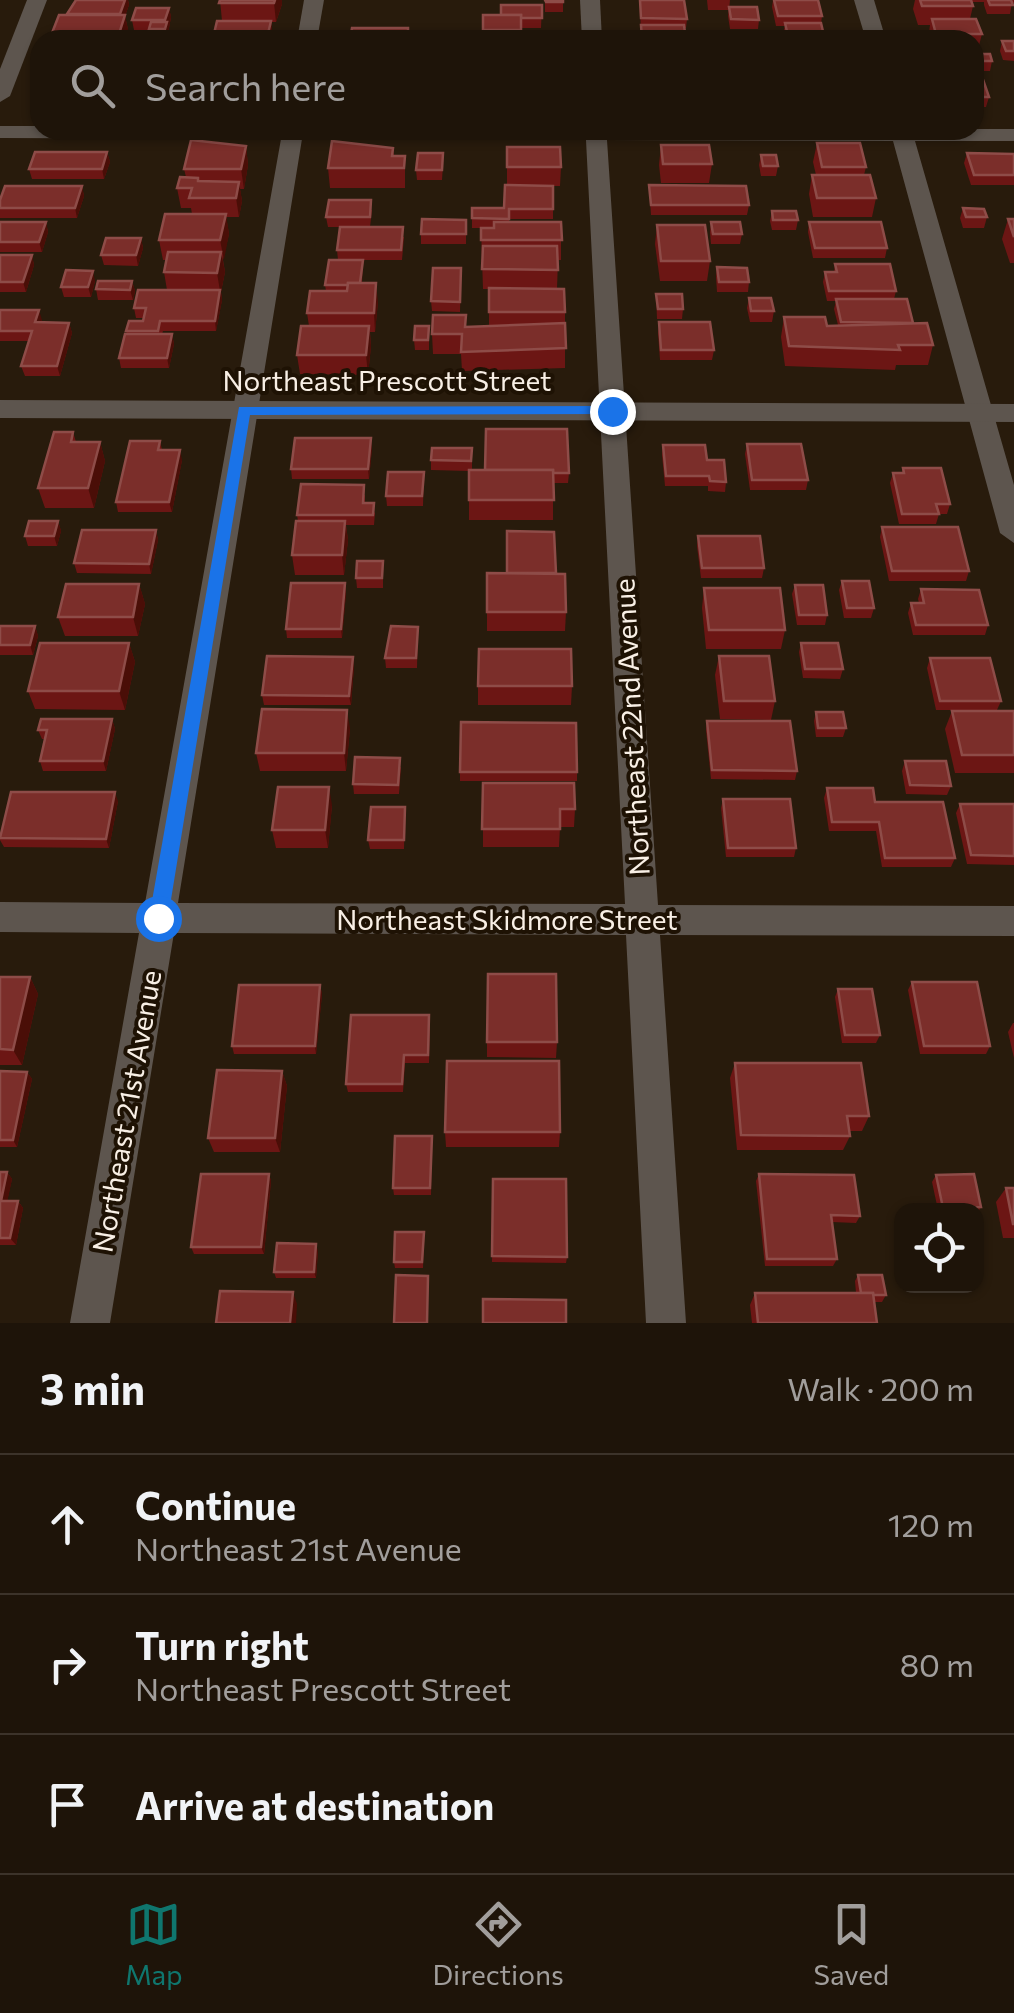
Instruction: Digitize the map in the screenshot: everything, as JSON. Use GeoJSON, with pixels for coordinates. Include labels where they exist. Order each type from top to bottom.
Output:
{"type":"FeatureCollection","features":[{"type":"Feature","properties":{"kind":"street"},"geometry":{"type":"LineString","coordinates":[[0,96],[37,0]]}},
{"type":"Feature","properties":{"kind":"street"},"geometry":{"type":"LineString","coordinates":[[309,30],[314,0]]}},
{"type":"Feature","properties":{"kind":"street"},"geometry":{"type":"LineString","coordinates":[[590,0],[592,30]]}},
{"type":"Feature","properties":{"kind":"street"},"geometry":{"type":"LineString","coordinates":[[864,0],[873,30]]}},
{"type":"Feature","properties":{"kind":"street"},"geometry":{"type":"LineString","coordinates":[[0,132],[30,132]]}},
{"type":"Feature","properties":{"kind":"street"},"geometry":{"type":"LineString","coordinates":[[984,134],[1014,135]]}},
{"type":"Feature","properties":{"kind":"street","name":"Northeast 21st Avenue"},"geometry":{"type":"LineString","coordinates":[[90,1323],[290,140]]}},
{"type":"Feature","properties":{"kind":"street","name":"Northeast 22nd Avenue"},"geometry":{"type":"LineString","coordinates":[[596,140],[666,1323]]}},
{"type":"Feature","properties":{"kind":"street"},"geometry":{"type":"LineString","coordinates":[[904,140],[1014,533]]}},
{"type":"Feature","properties":{"kind":"street","name":"Northeast Prescott Street"},"geometry":{"type":"LineString","coordinates":[[0,409],[1014,412]]}},
{"type":"Feature","properties":{"kind":"street","name":"Northeast Skidmore Street"},"geometry":{"type":"LineString","coordinates":[[0,917],[1014,921]]}},
{"type":"Feature","properties":{"kind":"building"},"geometry":{"type":"Polygon","coordinates":[[[76,0],[125,0],[120,14],[67,14],[76,0]]]}},
{"type":"Feature","properties":{"kind":"building"},"geometry":{"type":"Polygon","coordinates":[[[220,0],[275,0],[219,3],[220,0]]]}},
{"type":"Feature","properties":{"kind":"building"},"geometry":{"type":"Polygon","coordinates":[[[640,0],[684,0],[687,19],[641,18],[640,0]]]}},
{"type":"Feature","properties":{"kind":"building"},"geometry":{"type":"Polygon","coordinates":[[[774,0],[818,0],[822,16],[778,16],[774,0]]]}},
{"type":"Feature","properties":{"kind":"building"},"geometry":{"type":"Polygon","coordinates":[[[920,0],[971,0],[973,6],[922,6],[920,0]]]}},
{"type":"Feature","properties":{"kind":"building"},"geometry":{"type":"Polygon","coordinates":[[[988,0],[1011,0],[1013,5],[990,5],[988,0]]]}},
{"type":"Feature","properties":{"kind":"building"},"geometry":{"type":"Polygon","coordinates":[[[501,5],[542,5],[542,18],[501,15],[501,5]]]}},
{"type":"Feature","properties":{"kind":"building"},"geometry":{"type":"Polygon","coordinates":[[[729,7],[757,7],[759,20],[731,19],[729,7]]]}},
{"type":"Feature","properties":{"kind":"building"},"geometry":{"type":"Polygon","coordinates":[[[136,8],[169,8],[165,20],[132,20],[136,8]]]}},
{"type":"Feature","properties":{"kind":"building"},"geometry":{"type":"Polygon","coordinates":[[[59,15],[125,15],[120,30],[53,30],[59,15]]]}},
{"type":"Feature","properties":{"kind":"building"},"geometry":{"type":"Polygon","coordinates":[[[483,15],[521,15],[521,30],[483,30],[483,15]]]}},
{"type":"Feature","properties":{"kind":"building"},"geometry":{"type":"Polygon","coordinates":[[[932,19],[976,19],[980,30],[935,30],[932,19]]]}},
{"type":"Feature","properties":{"kind":"building"},"geometry":{"type":"Polygon","coordinates":[[[217,21],[271,21],[269,30],[215,30],[217,21]]]}},
{"type":"Feature","properties":{"kind":"building"},"geometry":{"type":"Polygon","coordinates":[[[151,22],[167,22],[165,29],[149,29],[151,22]]]}},
{"type":"Feature","properties":{"kind":"building"},"geometry":{"type":"Polygon","coordinates":[[[785,23],[821,23],[823,30],[787,30],[785,23]]]}},
{"type":"Feature","properties":{"kind":"building"},"geometry":{"type":"Polygon","coordinates":[[[641,25],[684,25],[685,30],[641,30],[641,25]]]}},
{"type":"Feature","properties":{"kind":"building"},"geometry":{"type":"Polygon","coordinates":[[[352,28],[408,28],[408,30],[352,28]]]}},
{"type":"Feature","properties":{"kind":"building"},"geometry":{"type":"Polygon","coordinates":[[[1002,41],[1014,41],[1014,51],[1006,51],[1002,41]]]}},
{"type":"Feature","properties":{"kind":"building"},"geometry":{"type":"Polygon","coordinates":[[[191,140],[246,146],[241,169],[184,169],[191,140]]]}},
{"type":"Feature","properties":{"kind":"building"},"geometry":{"type":"Polygon","coordinates":[[[332,141],[393,148],[392,156],[405,156],[404,168],[328,168],[332,141]]]}},
{"type":"Feature","properties":{"kind":"building"},"geometry":{"type":"Polygon","coordinates":[[[817,143],[860,143],[866,167],[822,167],[817,143]]]}},
{"type":"Feature","properties":{"kind":"building"},"geometry":{"type":"Polygon","coordinates":[[[661,145],[709,145],[712,164],[663,164],[661,145]]]}},
{"type":"Feature","properties":{"kind":"building"},"geometry":{"type":"Polygon","coordinates":[[[507,147],[560,147],[561,167],[507,167],[507,147]]]}},
{"type":"Feature","properties":{"kind":"building"},"geometry":{"type":"Polygon","coordinates":[[[35,152],[107,152],[102,169],[29,169],[35,152]]]}},
{"type":"Feature","properties":{"kind":"building"},"geometry":{"type":"Polygon","coordinates":[[[418,153],[443,153],[442,170],[416,170],[418,153]]]}},
{"type":"Feature","properties":{"kind":"building"},"geometry":{"type":"Polygon","coordinates":[[[967,153],[1014,154],[1014,175],[974,175],[967,153]]]}},
{"type":"Feature","properties":{"kind":"building"},"geometry":{"type":"Polygon","coordinates":[[[761,155],[776,155],[778,166],[763,166],[761,155]]]}},
{"type":"Feature","properties":{"kind":"building"},"geometry":{"type":"Polygon","coordinates":[[[812,175],[870,175],[876,198],[817,198],[812,175]]]}},
{"type":"Feature","properties":{"kind":"building"},"geometry":{"type":"Polygon","coordinates":[[[180,177],[239,182],[236,198],[189,198],[192,188],[177,188],[180,177]]]}},
{"type":"Feature","properties":{"kind":"building"},"geometry":{"type":"Polygon","coordinates":[[[505,185],[553,186],[553,209],[509,209],[509,219],[472,218],[472,208],[504,208],[505,185]]]}},
{"type":"Feature","properties":{"kind":"building"},"geometry":{"type":"Polygon","coordinates":[[[649,185],[746,186],[749,205],[651,205],[649,185]]]}},
{"type":"Feature","properties":{"kind":"building"},"geometry":{"type":"Polygon","coordinates":[[[5,186],[82,186],[75,208],[0,208],[5,186]]]}},
{"type":"Feature","properties":{"kind":"building"},"geometry":{"type":"Polygon","coordinates":[[[329,200],[371,200],[370,217],[326,217],[329,200]]]}},
{"type":"Feature","properties":{"kind":"building"},"geometry":{"type":"Polygon","coordinates":[[[963,208],[984,209],[987,217],[966,217],[963,208]]]}},
{"type":"Feature","properties":{"kind":"building"},"geometry":{"type":"Polygon","coordinates":[[[772,211],[796,211],[798,220],[773,220],[772,211]]]}},
{"type":"Feature","properties":{"kind":"building"},"geometry":{"type":"Polygon","coordinates":[[[165,214],[226,214],[220,240],[159,240],[165,214]]]}},
{"type":"Feature","properties":{"kind":"building"},"geometry":{"type":"Polygon","coordinates":[[[422,219],[466,220],[466,234],[421,234],[422,219]]]}},
{"type":"Feature","properties":{"kind":"building"},"geometry":{"type":"Polygon","coordinates":[[[0,222],[46,222],[39,242],[0,242],[0,222]]]}},
{"type":"Feature","properties":{"kind":"building"},"geometry":{"type":"Polygon","coordinates":[[[494,222],[561,222],[562,240],[481,240],[481,228],[494,228],[494,222]]]}},
{"type":"Feature","properties":{"kind":"building"},"geometry":{"type":"Polygon","coordinates":[[[711,222],[740,222],[742,234],[713,234],[711,222]]]}},
{"type":"Feature","properties":{"kind":"building"},"geometry":{"type":"Polygon","coordinates":[[[809,222],[881,222],[887,248],[815,248],[809,222]]]}},
{"type":"Feature","properties":{"kind":"building"},"geometry":{"type":"Polygon","coordinates":[[[657,225],[705,225],[710,261],[661,261],[657,225]]]}},
{"type":"Feature","properties":{"kind":"building"},"geometry":{"type":"Polygon","coordinates":[[[340,227],[403,227],[401,250],[337,250],[340,227]]]}},
{"type":"Feature","properties":{"kind":"building"},"geometry":{"type":"Polygon","coordinates":[[[106,238],[141,238],[136,255],[101,255],[106,238]]]}},
{"type":"Feature","properties":{"kind":"building"},"geometry":{"type":"Polygon","coordinates":[[[483,246],[557,246],[558,270],[482,269],[483,246]]]}},
{"type":"Feature","properties":{"kind":"building"},"geometry":{"type":"Polygon","coordinates":[[[168,252],[221,252],[217,273],[164,272],[168,252]]]}},
{"type":"Feature","properties":{"kind":"building"},"geometry":{"type":"Polygon","coordinates":[[[0,255],[32,255],[23,282],[0,282],[0,255]]]}},
{"type":"Feature","properties":{"kind":"building"},"geometry":{"type":"Polygon","coordinates":[[[329,260],[363,260],[360,283],[325,285],[329,260]]]}},
{"type":"Feature","properties":{"kind":"building"},"geometry":{"type":"Polygon","coordinates":[[[835,264],[890,264],[896,291],[829,291],[825,272],[837,272],[835,264]]]}},
{"type":"Feature","properties":{"kind":"building"},"geometry":{"type":"Polygon","coordinates":[[[717,267],[747,268],[749,282],[719,282],[717,267]]]}},
{"type":"Feature","properties":{"kind":"building"},"geometry":{"type":"Polygon","coordinates":[[[433,268],[461,268],[460,302],[431,301],[433,268]]]}},
{"type":"Feature","properties":{"kind":"building"},"geometry":{"type":"Polygon","coordinates":[[[66,270],[93,271],[88,287],[61,287],[66,270]]]}},
{"type":"Feature","properties":{"kind":"building"},"geometry":{"type":"Polygon","coordinates":[[[98,281],[132,281],[130,290],[96,289],[98,281]]]}},
{"type":"Feature","properties":{"kind":"building"},"geometry":{"type":"Polygon","coordinates":[[[348,283],[376,283],[374,313],[307,313],[310,291],[347,291],[348,283]]]}},
{"type":"Feature","properties":{"kind":"building"},"geometry":{"type":"Polygon","coordinates":[[[489,288],[564,289],[565,312],[489,312],[489,288]]]}},
{"type":"Feature","properties":{"kind":"building"},"geometry":{"type":"Polygon","coordinates":[[[138,290],[220,290],[215,321],[160,321],[158,331],[126,331],[129,321],[143,321],[146,308],[134,308],[138,290]]]}},
{"type":"Feature","properties":{"kind":"building"},"geometry":{"type":"Polygon","coordinates":[[[656,294],[682,294],[683,309],[658,309],[656,294]]]}},
{"type":"Feature","properties":{"kind":"building"},"geometry":{"type":"Polygon","coordinates":[[[749,298],[771,298],[774,311],[751,311],[749,298]]]}},
{"type":"Feature","properties":{"kind":"building"},"geometry":{"type":"Polygon","coordinates":[[[836,299],[907,299],[913,323],[841,322],[836,299]]]}},
{"type":"Feature","properties":{"kind":"building"},"geometry":{"type":"Polygon","coordinates":[[[0,310],[39,310],[35,322],[69,323],[57,366],[21,366],[32,331],[0,331],[0,310]]]}},
{"type":"Feature","properties":{"kind":"building"},"geometry":{"type":"Polygon","coordinates":[[[433,315],[466,315],[465,327],[565,323],[566,348],[461,352],[462,334],[432,334],[433,315]]]}},
{"type":"Feature","properties":{"kind":"building"},"geometry":{"type":"Polygon","coordinates":[[[784,317],[825,317],[827,326],[927,323],[933,345],[898,345],[900,350],[789,346],[784,317]]]}},
{"type":"Feature","properties":{"kind":"building"},"geometry":{"type":"Polygon","coordinates":[[[659,322],[710,322],[714,350],[661,350],[659,322]]]}},
{"type":"Feature","properties":{"kind":"building"},"geometry":{"type":"Polygon","coordinates":[[[301,326],[369,326],[366,355],[297,355],[301,326]]]}},
{"type":"Feature","properties":{"kind":"building"},"geometry":{"type":"Polygon","coordinates":[[[415,326],[429,326],[428,340],[414,340],[415,326]]]}},
{"type":"Feature","properties":{"kind":"building"},"geometry":{"type":"Polygon","coordinates":[[[125,334],[172,334],[167,358],[119,358],[125,334]]]}},
{"type":"Feature","properties":{"kind":"building"},"geometry":{"type":"Polygon","coordinates":[[[486,429],[567,429],[569,473],[485,470],[486,429]]]}},
{"type":"Feature","properties":{"kind":"building"},"geometry":{"type":"Polygon","coordinates":[[[54,432],[73,432],[71,442],[100,442],[88,488],[38,488],[54,432]]]}},
{"type":"Feature","properties":{"kind":"building"},"geometry":{"type":"Polygon","coordinates":[[[295,438],[371,438],[368,469],[291,469],[295,438]]]}},
{"type":"Feature","properties":{"kind":"building"},"geometry":{"type":"Polygon","coordinates":[[[130,441],[160,441],[158,450],[180,450],[169,502],[116,502],[130,441]]]}},
{"type":"Feature","properties":{"kind":"building"},"geometry":{"type":"Polygon","coordinates":[[[747,444],[801,444],[808,480],[752,480],[747,444]]]}},
{"type":"Feature","properties":{"kind":"building"},"geometry":{"type":"Polygon","coordinates":[[[663,445],[705,445],[707,460],[724,460],[726,482],[710,481],[709,476],[666,476],[663,445]]]}},
{"type":"Feature","properties":{"kind":"building"},"geometry":{"type":"Polygon","coordinates":[[[432,448],[472,448],[471,461],[431,460],[432,448]]]}},
{"type":"Feature","properties":{"kind":"building"},"geometry":{"type":"Polygon","coordinates":[[[903,468],[941,468],[950,504],[936,504],[939,514],[902,514],[893,473],[904,473],[903,468]]]}},
{"type":"Feature","properties":{"kind":"building"},"geometry":{"type":"Polygon","coordinates":[[[469,470],[553,470],[554,500],[469,500],[469,470]]]}},
{"type":"Feature","properties":{"kind":"building"},"geometry":{"type":"Polygon","coordinates":[[[388,472],[424,472],[422,496],[386,496],[388,472]]]}},
{"type":"Feature","properties":{"kind":"building"},"geometry":{"type":"Polygon","coordinates":[[[301,484],[364,485],[363,503],[374,503],[373,515],[297,515],[301,484]]]}},
{"type":"Feature","properties":{"kind":"building"},"geometry":{"type":"Polygon","coordinates":[[[29,521],[58,521],[54,536],[25,536],[29,521]]]}},
{"type":"Feature","properties":{"kind":"building"},"geometry":{"type":"Polygon","coordinates":[[[296,521],[345,521],[342,555],[292,555],[296,521]]]}},
{"type":"Feature","properties":{"kind":"building"},"geometry":{"type":"Polygon","coordinates":[[[882,527],[958,527],[969,571],[892,571],[882,527]]]}},
{"type":"Feature","properties":{"kind":"building"},"geometry":{"type":"Polygon","coordinates":[[[82,530],[156,530],[149,564],[74,563],[82,530]]]}},
{"type":"Feature","properties":{"kind":"building"},"geometry":{"type":"Polygon","coordinates":[[[507,531],[554,532],[556,573],[507,573],[507,531]]]}},
{"type":"Feature","properties":{"kind":"building"},"geometry":{"type":"Polygon","coordinates":[[[698,536],[760,536],[764,568],[702,568],[698,536]]]}},
{"type":"Feature","properties":{"kind":"building"},"geometry":{"type":"Polygon","coordinates":[[[357,561],[383,561],[382,578],[356,578],[357,561]]]}},
{"type":"Feature","properties":{"kind":"building"},"geometry":{"type":"Polygon","coordinates":[[[487,573],[565,574],[566,612],[487,612],[487,573]]]}},
{"type":"Feature","properties":{"kind":"building"},"geometry":{"type":"Polygon","coordinates":[[[842,581],[869,581],[874,608],[847,608],[842,581]]]}},
{"type":"Feature","properties":{"kind":"building"},"geometry":{"type":"Polygon","coordinates":[[[291,583],[345,583],[341,629],[286,629],[291,583]]]}},
{"type":"Feature","properties":{"kind":"building"},"geometry":{"type":"Polygon","coordinates":[[[66,584],[139,584],[133,617],[58,617],[66,584]]]}},
{"type":"Feature","properties":{"kind":"building"},"geometry":{"type":"Polygon","coordinates":[[[795,585],[823,585],[827,615],[799,615],[795,585]]]}},
{"type":"Feature","properties":{"kind":"building"},"geometry":{"type":"Polygon","coordinates":[[[704,588],[780,588],[785,630],[709,630],[704,588]]]}},
{"type":"Feature","properties":{"kind":"building"},"geometry":{"type":"Polygon","coordinates":[[[921,589],[979,590],[988,625],[916,625],[911,603],[924,603],[921,589]]]}},
{"type":"Feature","properties":{"kind":"building"},"geometry":{"type":"Polygon","coordinates":[[[0,626],[35,626],[30,645],[0,645],[0,626]]]}},
{"type":"Feature","properties":{"kind":"building"},"geometry":{"type":"Polygon","coordinates":[[[391,626],[418,627],[416,658],[385,658],[391,626]]]}},
{"type":"Feature","properties":{"kind":"building"},"geometry":{"type":"Polygon","coordinates":[[[40,643],[129,643],[119,691],[28,691],[40,643]]]}},
{"type":"Feature","properties":{"kind":"building"},"geometry":{"type":"Polygon","coordinates":[[[801,643],[838,643],[843,669],[805,669],[801,643]]]}},
{"type":"Feature","properties":{"kind":"building"},"geometry":{"type":"Polygon","coordinates":[[[479,649],[571,649],[572,686],[478,686],[479,649]]]}},
{"type":"Feature","properties":{"kind":"building"},"geometry":{"type":"Polygon","coordinates":[[[267,656],[353,657],[349,696],[262,695],[267,656]]]}},
{"type":"Feature","properties":{"kind":"building"},"geometry":{"type":"Polygon","coordinates":[[[719,656],[769,656],[775,701],[724,701],[719,656]]]}},
{"type":"Feature","properties":{"kind":"building"},"geometry":{"type":"Polygon","coordinates":[[[930,658],[990,658],[1001,701],[940,701],[930,658]]]}},
{"type":"Feature","properties":{"kind":"building"},"geometry":{"type":"Polygon","coordinates":[[[262,709],[347,710],[344,753],[256,753],[262,709]]]}},
{"type":"Feature","properties":{"kind":"building"},"geometry":{"type":"Polygon","coordinates":[[[952,711],[1014,711],[1014,755],[962,755],[952,711]]]}},
{"type":"Feature","properties":{"kind":"building"},"geometry":{"type":"Polygon","coordinates":[[[816,712],[843,712],[846,728],[818,728],[816,712]]]}},
{"type":"Feature","properties":{"kind":"building"},"geometry":{"type":"Polygon","coordinates":[[[41,719],[112,719],[103,761],[40,761],[47,730],[38,730],[41,719]]]}},
{"type":"Feature","properties":{"kind":"building"},"geometry":{"type":"Polygon","coordinates":[[[707,721],[790,721],[797,771],[712,770],[707,721]]]}},
{"type":"Feature","properties":{"kind":"building"},"geometry":{"type":"Polygon","coordinates":[[[461,722],[576,723],[577,772],[460,772],[461,722]]]}},
{"type":"Feature","properties":{"kind":"building"},"geometry":{"type":"Polygon","coordinates":[[[355,757],[400,758],[398,785],[353,784],[355,757]]]}},
{"type":"Feature","properties":{"kind":"building"},"geometry":{"type":"Polygon","coordinates":[[[905,761],[946,761],[951,786],[910,785],[905,761]]]}},
{"type":"Feature","properties":{"kind":"building"},"geometry":{"type":"Polygon","coordinates":[[[483,783],[574,783],[575,809],[560,809],[560,829],[482,829],[483,783]]]}},
{"type":"Feature","properties":{"kind":"building"},"geometry":{"type":"Polygon","coordinates":[[[278,787],[329,787],[325,830],[272,830],[278,787]]]}},
{"type":"Feature","properties":{"kind":"building"},"geometry":{"type":"Polygon","coordinates":[[[827,788],[873,788],[875,802],[943,802],[955,858],[885,858],[879,822],[832,822],[827,788]]]}},
{"type":"Feature","properties":{"kind":"building"},"geometry":{"type":"Polygon","coordinates":[[[11,792],[115,792],[106,839],[0,838],[11,792]]]}},
{"type":"Feature","properties":{"kind":"building"},"geometry":{"type":"Polygon","coordinates":[[[723,799],[790,799],[796,848],[728,848],[723,799]]]}},
{"type":"Feature","properties":{"kind":"building"},"geometry":{"type":"Polygon","coordinates":[[[960,804],[1014,804],[1014,856],[971,855],[960,804]]]}},
{"type":"Feature","properties":{"kind":"building"},"geometry":{"type":"Polygon","coordinates":[[[371,807],[405,807],[404,840],[368,840],[371,807]]]}},
{"type":"Feature","properties":{"kind":"building"},"geometry":{"type":"Polygon","coordinates":[[[488,974],[556,974],[557,1042],[487,1042],[488,974]]]}},
{"type":"Feature","properties":{"kind":"building"},"geometry":{"type":"Polygon","coordinates":[[[0,977],[30,977],[13,1050],[0,1049],[0,977]]]}},
{"type":"Feature","properties":{"kind":"building"},"geometry":{"type":"Polygon","coordinates":[[[912,982],[977,982],[990,1046],[924,1046],[912,982]]]}},
{"type":"Feature","properties":{"kind":"building"},"geometry":{"type":"Polygon","coordinates":[[[239,985],[320,985],[315,1046],[232,1046],[239,985]]]}},
{"type":"Feature","properties":{"kind":"building"},"geometry":{"type":"Polygon","coordinates":[[[838,989],[872,989],[880,1035],[845,1035],[838,989]]]}},
{"type":"Feature","properties":{"kind":"building"},"geometry":{"type":"Polygon","coordinates":[[[351,1015],[429,1015],[428,1055],[404,1055],[402,1084],[346,1084],[351,1015]]]}},
{"type":"Feature","properties":{"kind":"building"},"geometry":{"type":"Polygon","coordinates":[[[447,1061],[559,1061],[560,1132],[445,1132],[447,1061]]]}},
{"type":"Feature","properties":{"kind":"building"},"geometry":{"type":"Polygon","coordinates":[[[735,1063],[861,1063],[869,1116],[847,1116],[850,1136],[741,1135],[735,1063]]]}},
{"type":"Feature","properties":{"kind":"building"},"geometry":{"type":"Polygon","coordinates":[[[217,1070],[282,1071],[275,1138],[208,1138],[217,1070]]]}},
{"type":"Feature","properties":{"kind":"building"},"geometry":{"type":"Polygon","coordinates":[[[0,1071],[27,1072],[13,1140],[0,1140],[0,1071]]]}},
{"type":"Feature","properties":{"kind":"building"},"geometry":{"type":"Polygon","coordinates":[[[395,1136],[432,1136],[430,1188],[393,1188],[395,1136]]]}},
{"type":"Feature","properties":{"kind":"building"},"geometry":{"type":"Polygon","coordinates":[[[0,1172],[7,1172],[1,1201],[18,1201],[10,1238],[0,1238],[0,1172]]]}},
{"type":"Feature","properties":{"kind":"building"},"geometry":{"type":"Polygon","coordinates":[[[201,1174],[269,1174],[261,1247],[191,1247],[201,1174]]]}},
{"type":"Feature","properties":{"kind":"building"},"geometry":{"type":"Polygon","coordinates":[[[759,1174],[854,1175],[860,1216],[831,1215],[837,1259],[767,1259],[759,1174]]]}},
{"type":"Feature","properties":{"kind":"building"},"geometry":{"type":"Polygon","coordinates":[[[974,1174],[980,1203],[942,1203],[936,1175],[974,1174]]]}},
{"type":"Feature","properties":{"kind":"building"},"geometry":{"type":"Polygon","coordinates":[[[493,1179],[566,1179],[567,1257],[492,1256],[493,1179]]]}},
{"type":"Feature","properties":{"kind":"building"},"geometry":{"type":"Polygon","coordinates":[[[1006,1188],[1014,1188],[1014,1224],[1013,1224],[1006,1188]]]}},
{"type":"Feature","properties":{"kind":"building"},"geometry":{"type":"Polygon","coordinates":[[[395,1232],[424,1232],[422,1262],[394,1262],[395,1232]]]}},
{"type":"Feature","properties":{"kind":"building"},"geometry":{"type":"Polygon","coordinates":[[[277,1243],[316,1244],[314,1272],[274,1272],[277,1243]]]}},
{"type":"Feature","properties":{"kind":"building"},"geometry":{"type":"Polygon","coordinates":[[[396,1275],[428,1276],[427,1323],[394,1323],[396,1275]]]}},
{"type":"Feature","properties":{"kind":"building"},"geometry":{"type":"Polygon","coordinates":[[[858,1275],[882,1275],[886,1295],[861,1293],[858,1275]]]}},
{"type":"Feature","properties":{"kind":"building"},"geometry":{"type":"Polygon","coordinates":[[[220,1291],[293,1292],[290,1323],[216,1323],[220,1291]]]}},
{"type":"Feature","properties":{"kind":"building"},"geometry":{"type":"Polygon","coordinates":[[[755,1293],[873,1293],[877,1323],[758,1323],[755,1293]]]}},
{"type":"Feature","properties":{"kind":"building"},"geometry":{"type":"Polygon","coordinates":[[[483,1299],[566,1300],[566,1323],[483,1323],[483,1299]]]}},
{"type":"Feature","properties":{"kind":"route"},"geometry":{"type":"LineString","coordinates":[[158,918],[244,410],[612,411]]}}]}
